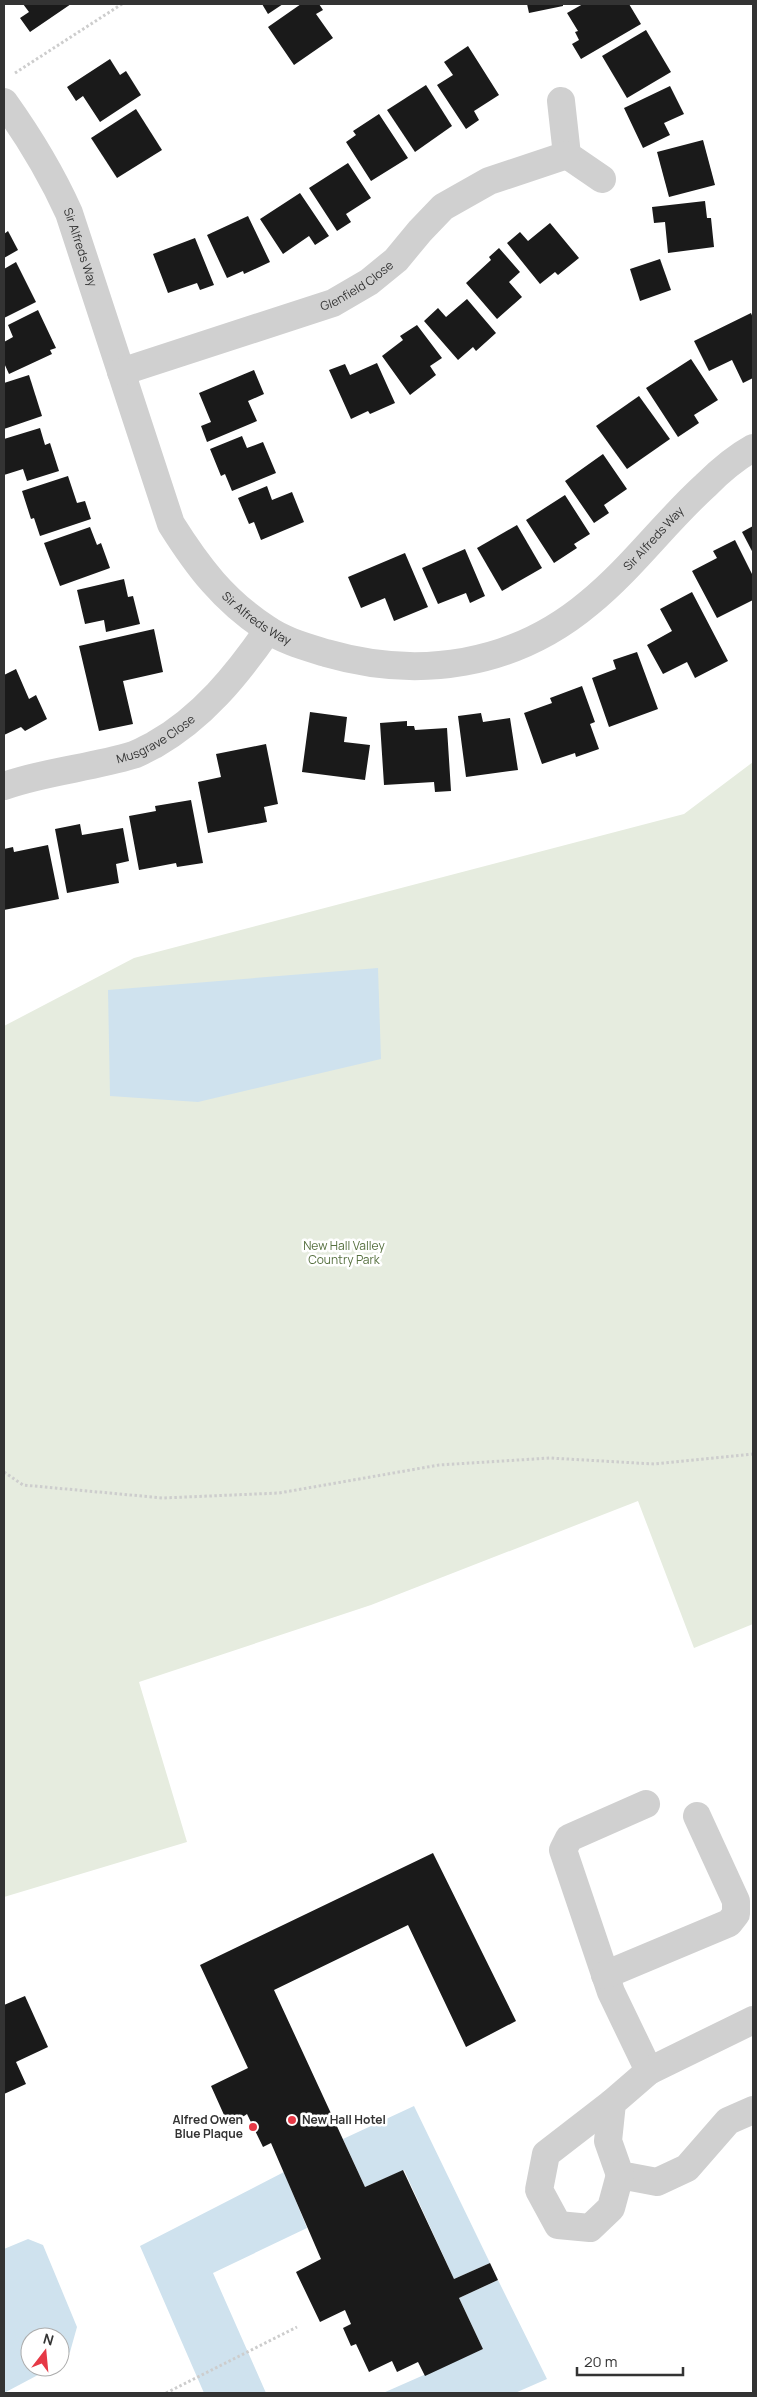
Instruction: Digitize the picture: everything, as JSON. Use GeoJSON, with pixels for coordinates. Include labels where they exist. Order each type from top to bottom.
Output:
{"type":"FeatureCollection","features":[{"type":"Feature","properties":{"kind":"street"},"geometry":{"type":"LineString","coordinates":[[561,101],[567,155],[602,180]]}},
{"type":"Feature","properties":{"kind":"street","name":"Sir Alfreds Way"},"geometry":{"type":"LineString","coordinates":[[4,102],[33,142],[53,176],[69,213],[99,299],[171,524],[197,566],[230,602],[268,630],[307,648],[346,659],[397,666],[449,665],[491,656],[551,631],[595,598],[682,507],[736,457],[753,448]]}},
{"type":"Feature","properties":{"kind":"street","name":"Glenfield Close"},"geometry":{"type":"LineString","coordinates":[[121,372],[333,303],[368,282],[396,260],[443,207],[489,181],[567,155]]}},
{"type":"Feature","properties":{"kind":"street","name":"Musgrave Close"},"geometry":{"type":"LineString","coordinates":[[4,786],[25,778],[135,755],[172,734],[210,702],[245,663],[268,630]]}},
{"type":"Feature","properties":{"kind":"street"},"geometry":{"type":"LineString","coordinates":[[646,1804],[569,1838],[563,1850],[605,1975],[649,2071]]}},
{"type":"Feature","properties":{"kind":"street"},"geometry":{"type":"LineString","coordinates":[[605,1975],[729,1923],[736,1914],[736,1901],[697,1816]]}},
{"type":"Feature","properties":{"kind":"street"},"geometry":{"type":"LineString","coordinates":[[612,2103],[608,2141],[620,2175],[611,2208],[590,2228],[558,2224],[539,2190],[546,2154],[612,2103],[649,2071],[753,2020]]}},
{"type":"Feature","properties":{"kind":"street"},"geometry":{"type":"LineString","coordinates":[[620,2175],[657,2182],[686,2168],[728,2121],[753,2110]]}},
{"type":"Feature","properties":{"kind":"path"},"geometry":{"type":"LineString","coordinates":[[12,75],[122,4]]}},
{"type":"Feature","properties":{"kind":"path"},"geometry":{"type":"LineString","coordinates":[[4,1472],[23,1485],[163,1498],[279,1493],[439,1465],[550,1458],[654,1464],[753,1454]]}},
{"type":"Feature","properties":{"kind":"path"},"geometry":{"type":"LineString","coordinates":[[166,2393],[258,2348],[296,2327]]}},
{"type":"Feature","properties":{"kind":"green space","name":"New Hall Valley Country Park"},"geometry":{"type":"Polygon","coordinates":[[[753,762],[753,1624],[694,1648],[638,1501],[371,1605],[139,1682],[187,1842],[4,1897],[4,1026],[134,958],[684,814],[753,762]]]}},
{"type":"Feature","properties":{"kind":"water"},"geometry":{"type":"Polygon","coordinates":[[[378,968],[381,1059],[198,1102],[110,1096],[108,990],[378,968]]]}},
{"type":"Feature","properties":{"kind":"water"},"geometry":{"type":"Polygon","coordinates":[[[414,2106],[490,2263],[454,2279],[404,2170],[365,2187],[343,2139],[414,2106]]]}},
{"type":"Feature","properties":{"kind":"water"},"geometry":{"type":"Polygon","coordinates":[[[284,2172],[307,2228],[213,2273],[266,2393],[204,2393],[140,2246],[284,2172]]]}},
{"type":"Feature","properties":{"kind":"water"},"geometry":{"type":"Polygon","coordinates":[[[28,2239],[43,2245],[77,2327],[70,2352],[70,2327],[20,2327],[20,2377],[34,2377],[4,2393],[4,2249],[28,2239]]]}},
{"type":"Feature","properties":{"kind":"water"},"geometry":{"type":"Polygon","coordinates":[[[498,2280],[547,2379],[515,2393],[383,2393],[483,2349],[459,2298],[498,2280]]]}},
{"type":"Feature","properties":{"kind":"building"},"geometry":{"type":"Polygon","coordinates":[[[23,4],[71,4],[30,32],[20,18],[29,12],[23,4]]]}},
{"type":"Feature","properties":{"kind":"building"},"geometry":{"type":"Polygon","coordinates":[[[262,4],[283,4],[268,14],[262,4]]]}},
{"type":"Feature","properties":{"kind":"building"},"geometry":{"type":"Polygon","coordinates":[[[301,4],[319,4],[323,10],[316,14],[333,38],[294,65],[268,27],[301,4]]]}},
{"type":"Feature","properties":{"kind":"building"},"geometry":{"type":"Polygon","coordinates":[[[527,4],[563,4],[563,6],[529,13],[527,4]]]}},
{"type":"Feature","properties":{"kind":"building"},"geometry":{"type":"Polygon","coordinates":[[[583,4],[629,4],[641,24],[581,59],[572,44],[579,40],[575,32],[578,31],[567,13],[583,4]]]}},
{"type":"Feature","properties":{"kind":"building"},"geometry":{"type":"Polygon","coordinates":[[[646,30],[671,72],[627,98],[602,56],[646,30]]]}},
{"type":"Feature","properties":{"kind":"building"},"geometry":{"type":"Polygon","coordinates":[[[468,46],[499,95],[474,111],[479,120],[466,129],[437,85],[453,75],[444,62],[468,46]]]}},
{"type":"Feature","properties":{"kind":"building"},"geometry":{"type":"Polygon","coordinates":[[[110,59],[120,75],[126,71],[141,95],[100,122],[83,96],[76,101],[67,87],[110,59]]]}},
{"type":"Feature","properties":{"kind":"building"},"geometry":{"type":"Polygon","coordinates":[[[426,85],[452,126],[415,152],[387,110],[426,85]]]}},
{"type":"Feature","properties":{"kind":"building"},"geometry":{"type":"Polygon","coordinates":[[[670,86],[684,114],[664,123],[670,135],[643,148],[624,108],[670,86]]]}},
{"type":"Feature","properties":{"kind":"building"},"geometry":{"type":"Polygon","coordinates":[[[136,109],[162,150],[117,178],[91,138],[136,109]]]}},
{"type":"Feature","properties":{"kind":"building"},"geometry":{"type":"Polygon","coordinates":[[[379,114],[408,158],[371,181],[346,142],[356,135],[353,131],[379,114]]]}},
{"type":"Feature","properties":{"kind":"building"},"geometry":{"type":"Polygon","coordinates":[[[703,140],[715,185],[669,197],[657,152],[703,140]]]}},
{"type":"Feature","properties":{"kind":"building"},"geometry":{"type":"Polygon","coordinates":[[[348,163],[371,198],[346,214],[351,222],[337,231],[309,188],[348,163]]]}},
{"type":"Feature","properties":{"kind":"building"},"geometry":{"type":"Polygon","coordinates":[[[300,193],[329,236],[315,245],[309,236],[283,254],[260,219],[300,193]]]}},
{"type":"Feature","properties":{"kind":"building"},"geometry":{"type":"Polygon","coordinates":[[[705,201],[707,218],[711,218],[714,247],[668,253],[665,222],[654,223],[652,207],[705,201]]]}},
{"type":"Feature","properties":{"kind":"building"},"geometry":{"type":"Polygon","coordinates":[[[248,216],[270,262],[244,274],[243,271],[227,278],[207,235],[248,216]]]}},
{"type":"Feature","properties":{"kind":"building"},"geometry":{"type":"Polygon","coordinates":[[[550,223],[579,258],[558,275],[555,272],[540,284],[507,243],[520,232],[528,241],[550,223]]]}},
{"type":"Feature","properties":{"kind":"building"},"geometry":{"type":"Polygon","coordinates":[[[8,231],[18,250],[4,258],[4,234],[8,231]]]}},
{"type":"Feature","properties":{"kind":"building"},"geometry":{"type":"Polygon","coordinates":[[[195,238],[214,285],[200,290],[197,283],[168,293],[153,254],[195,238]]]}},
{"type":"Feature","properties":{"kind":"building"},"geometry":{"type":"Polygon","coordinates":[[[499,248],[520,272],[509,282],[522,297],[497,319],[466,283],[491,260],[489,257],[499,248]]]}},
{"type":"Feature","properties":{"kind":"building"},"geometry":{"type":"Polygon","coordinates":[[[660,259],[671,290],[640,301],[630,269],[660,259]]]}},
{"type":"Feature","properties":{"kind":"building"},"geometry":{"type":"Polygon","coordinates":[[[16,262],[36,302],[4,318],[4,269],[16,262]]]}},
{"type":"Feature","properties":{"kind":"building"},"geometry":{"type":"Polygon","coordinates":[[[467,299],[496,333],[476,351],[473,347],[458,360],[424,321],[438,308],[446,317],[467,299]]]}},
{"type":"Feature","properties":{"kind":"building"},"geometry":{"type":"Polygon","coordinates":[[[38,310],[56,348],[50,350],[52,354],[9,374],[4,363],[4,342],[13,337],[8,325],[38,310]]]}},
{"type":"Feature","properties":{"kind":"building"},"geometry":{"type":"Polygon","coordinates":[[[751,313],[753,318],[753,378],[743,383],[732,360],[709,371],[694,341],[751,313]]]}},
{"type":"Feature","properties":{"kind":"building"},"geometry":{"type":"Polygon","coordinates":[[[417,325],[442,358],[430,366],[436,375],[410,395],[382,356],[403,340],[400,336],[417,325]]]}},
{"type":"Feature","properties":{"kind":"building"},"geometry":{"type":"Polygon","coordinates":[[[691,359],[718,400],[694,415],[699,423],[678,437],[646,388],[691,359]]]}},
{"type":"Feature","properties":{"kind":"building"},"geometry":{"type":"Polygon","coordinates":[[[377,363],[395,403],[370,414],[368,411],[351,419],[329,370],[345,364],[350,375],[377,363]]]}},
{"type":"Feature","properties":{"kind":"building"},"geometry":{"type":"Polygon","coordinates":[[[254,370],[264,394],[248,401],[257,421],[207,442],[201,426],[211,422],[199,393],[254,370]]]}},
{"type":"Feature","properties":{"kind":"building"},"geometry":{"type":"Polygon","coordinates":[[[29,375],[42,416],[4,429],[4,383],[29,375]]]}},
{"type":"Feature","properties":{"kind":"building"},"geometry":{"type":"Polygon","coordinates":[[[639,396],[670,439],[627,469],[596,426],[639,396]]]}},
{"type":"Feature","properties":{"kind":"building"},"geometry":{"type":"Polygon","coordinates":[[[40,428],[45,445],[50,443],[59,471],[27,481],[23,469],[4,475],[4,439],[40,428]]]}},
{"type":"Feature","properties":{"kind":"building"},"geometry":{"type":"Polygon","coordinates":[[[242,436],[247,448],[263,442],[276,473],[232,491],[225,474],[221,476],[210,449],[242,436]]]}},
{"type":"Feature","properties":{"kind":"building"},"geometry":{"type":"Polygon","coordinates":[[[603,454],[627,489],[604,505],[609,513],[594,523],[565,481],[603,454]]]}},
{"type":"Feature","properties":{"kind":"building"},"geometry":{"type":"Polygon","coordinates":[[[68,476],[77,503],[85,501],[91,519],[40,536],[34,518],[31,519],[22,491],[68,476]]]}},
{"type":"Feature","properties":{"kind":"building"},"geometry":{"type":"Polygon","coordinates":[[[267,486],[272,500],[292,492],[304,522],[261,540],[254,522],[249,524],[238,498],[267,486]]]}},
{"type":"Feature","properties":{"kind":"building"},"geometry":{"type":"Polygon","coordinates":[[[565,495],[590,534],[574,544],[577,548],[554,563],[526,520],[565,495]]]}},
{"type":"Feature","properties":{"kind":"building"},"geometry":{"type":"Polygon","coordinates":[[[517,525],[542,568],[502,591],[477,548],[517,525]]]}},
{"type":"Feature","properties":{"kind":"building"},"geometry":{"type":"Polygon","coordinates":[[[753,526],[753,553],[742,532],[753,526]]]}},
{"type":"Feature","properties":{"kind":"building"},"geometry":{"type":"Polygon","coordinates":[[[90,527],[97,545],[101,543],[110,568],[60,586],[44,543],[90,527]]]}},
{"type":"Feature","properties":{"kind":"building"},"geometry":{"type":"Polygon","coordinates":[[[735,540],[753,576],[753,600],[717,618],[692,571],[717,558],[713,551],[735,540]]]}},
{"type":"Feature","properties":{"kind":"building"},"geometry":{"type":"Polygon","coordinates":[[[465,549],[485,596],[470,603],[466,593],[438,604],[422,568],[465,549]]]}},
{"type":"Feature","properties":{"kind":"building"},"geometry":{"type":"Polygon","coordinates":[[[405,553],[428,607],[394,621],[385,598],[361,608],[348,577],[405,553]]]}},
{"type":"Feature","properties":{"kind":"building"},"geometry":{"type":"Polygon","coordinates":[[[124,579],[128,597],[133,596],[140,624],[106,632],[104,620],[85,624],[77,590],[124,579]]]}},
{"type":"Feature","properties":{"kind":"building"},"geometry":{"type":"Polygon","coordinates":[[[692,592],[728,661],[695,678],[687,662],[663,674],[647,645],[672,631],[660,609],[692,592]]]}},
{"type":"Feature","properties":{"kind":"building"},"geometry":{"type":"Polygon","coordinates":[[[154,629],[163,672],[123,681],[133,724],[99,731],[79,646],[154,629]]]}},
{"type":"Feature","properties":{"kind":"building"},"geometry":{"type":"Polygon","coordinates":[[[637,652],[658,709],[609,727],[592,678],[616,669],[613,660],[637,652]]]}},
{"type":"Feature","properties":{"kind":"building"},"geometry":{"type":"Polygon","coordinates":[[[16,669],[29,699],[36,695],[47,719],[25,731],[21,727],[4,735],[4,675],[16,669]]]}},
{"type":"Feature","properties":{"kind":"building"},"geometry":{"type":"Polygon","coordinates":[[[582,686],[595,722],[590,724],[599,749],[576,757],[575,753],[542,764],[524,713],[552,703],[550,698],[582,686]]]}},
{"type":"Feature","properties":{"kind":"building"},"geometry":{"type":"Polygon","coordinates":[[[310,712],[347,717],[344,742],[370,745],[365,780],[302,772],[310,712]]]}},
{"type":"Feature","properties":{"kind":"building"},"geometry":{"type":"Polygon","coordinates":[[[481,713],[483,722],[510,718],[518,770],[466,777],[458,716],[481,713]]]}},
{"type":"Feature","properties":{"kind":"building"},"geometry":{"type":"Polygon","coordinates":[[[407,721],[407,726],[414,726],[415,730],[447,728],[451,791],[435,792],[434,782],[384,785],[380,723],[407,721]]]}},
{"type":"Feature","properties":{"kind":"building"},"geometry":{"type":"Polygon","coordinates":[[[266,744],[278,804],[264,807],[267,822],[208,833],[198,782],[221,777],[216,754],[266,744]]]}},
{"type":"Feature","properties":{"kind":"building"},"geometry":{"type":"Polygon","coordinates":[[[191,800],[203,863],[177,867],[176,863],[139,870],[129,816],[156,811],[155,806],[191,800]]]}},
{"type":"Feature","properties":{"kind":"building"},"geometry":{"type":"Polygon","coordinates":[[[80,824],[82,835],[123,828],[129,861],[116,864],[119,883],[67,893],[55,829],[80,824]]]}},
{"type":"Feature","properties":{"kind":"building"},"geometry":{"type":"Polygon","coordinates":[[[48,845],[59,899],[4,910],[4,849],[13,847],[14,852],[48,845]]]}},
{"type":"Feature","properties":{"kind":"building","name":"New Hall Hotel"},"geometry":{"type":"Polygon","coordinates":[[[433,1853],[516,2021],[466,2047],[408,1925],[274,1990],[365,2187],[403,2170],[454,2279],[490,2263],[498,2280],[459,2298],[483,2349],[425,2376],[418,2362],[397,2372],[392,2361],[369,2372],[356,2344],[351,2346],[343,2328],[351,2324],[345,2310],[320,2322],[296,2272],[321,2259],[271,2143],[263,2147],[247,2114],[229,2126],[211,2086],[248,2068],[200,1965],[433,1853]]]}},
{"type":"Feature","properties":{"kind":"building"},"geometry":{"type":"Polygon","coordinates":[[[25,1996],[48,2047],[16,2062],[26,2084],[4,2094],[4,2005],[25,1996]]]}},
{"type":"Feature","properties":{"kind":"place","name":"New Hall Hotel"},"geometry":{"type":"Point","coordinates":[292,2120]}},
{"type":"Feature","properties":{"kind":"place","name":"Alfred Owen Blue Plaque"},"geometry":{"type":"Point","coordinates":[253,2127]}}]}
